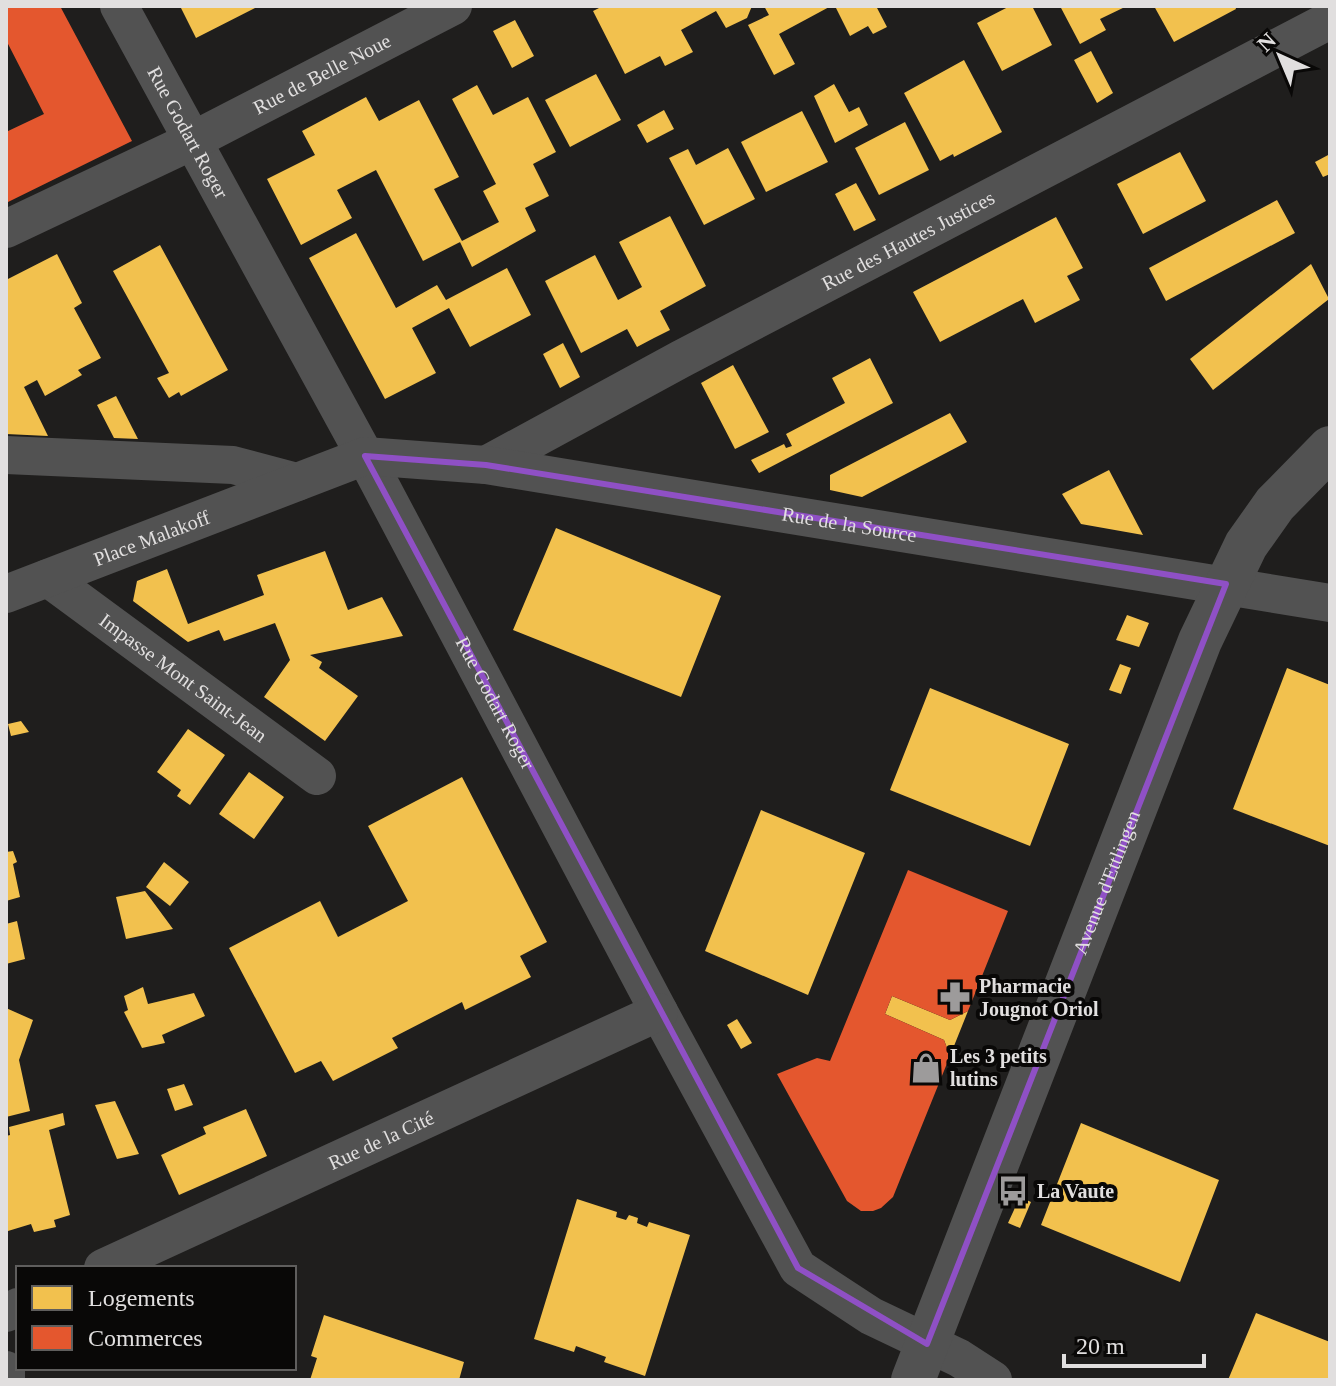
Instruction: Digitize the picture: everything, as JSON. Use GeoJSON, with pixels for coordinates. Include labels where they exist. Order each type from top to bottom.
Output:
{"type":"FeatureCollection","features":[{"type":"Feature","properties":{"kind":"street","name":"Rue Godart Roger"},"geometry":{"type":"LineString","coordinates":[[119,6],[365,456],[798,1268],[871,1316],[920,1362],[959,1358],[993,1380]]}},
{"type":"Feature","properties":{"kind":"street","name":"Rue de Belle Noue"},"geometry":{"type":"LineString","coordinates":[[6,229],[192,141],[453,6]]}},
{"type":"Feature","properties":{"kind":"street","name":"Rue des Hautes Justices"},"geometry":{"type":"LineString","coordinates":[[486,465],[681,359],[1330,20]]}},
{"type":"Feature","properties":{"kind":"street","name":"Avenue d'Ettlingen"},"geometry":{"type":"LineString","coordinates":[[920,1362],[1200,641],[1246,545],[1275,504],[1330,448]]}},
{"type":"Feature","properties":{"kind":"street"},"geometry":{"type":"LineString","coordinates":[[6,455],[233,465],[297,482]]}},
{"type":"Feature","properties":{"kind":"street","name":"Rue de la Source"},"geometry":{"type":"LineString","coordinates":[[365,456],[486,465],[1330,603]]}},
{"type":"Feature","properties":{"kind":"street","name":"Place Malakoff"},"geometry":{"type":"LineString","coordinates":[[6,594],[365,456]]}},
{"type":"Feature","properties":{"kind":"street","name":"Impasse Mont Saint-Jean"},"geometry":{"type":"LineString","coordinates":[[48,578],[317,776]]}},
{"type":"Feature","properties":{"kind":"street","name":"Rue de la Cité"},"geometry":{"type":"LineString","coordinates":[[107,1266],[659,1012]]}},
{"type":"Feature","properties":{"kind":"street"},"geometry":{"type":"LineString","coordinates":[[6,1370],[6,1378]]}},
{"type":"Feature","properties":{"kind":"highlighted area"},"geometry":{"type":"Polygon","coordinates":[[[365,456],[486,465],[1226,584],[927,1344],[798,1268],[365,456]]]}},
{"type":"Feature","properties":{"kind":"building: Logements"},"geometry":{"type":"Polygon","coordinates":[[[180,6],[259,6],[196,38],[180,6]]]}},
{"type":"Feature","properties":{"kind":"building: Logements"},"geometry":{"type":"Polygon","coordinates":[[[603,6],[752,6],[747,18],[726,28],[716,11],[681,30],[693,52],[665,66],[660,56],[625,74],[593,11],[603,6]]]}},
{"type":"Feature","properties":{"kind":"building: Logements"},"geometry":{"type":"Polygon","coordinates":[[[764,6],[831,6],[779,34],[795,64],[774,75],[748,25],[769,15],[764,6]]]}},
{"type":"Feature","properties":{"kind":"building: Logements"},"geometry":{"type":"Polygon","coordinates":[[[835,6],[876,6],[887,27],[873,34],[868,26],[850,36],[835,6]]]}},
{"type":"Feature","properties":{"kind":"building: Logements"},"geometry":{"type":"Polygon","coordinates":[[[1010,6],[1032,6],[1052,45],[1002,71],[977,23],[1010,6]]]}},
{"type":"Feature","properties":{"kind":"building: Logements"},"geometry":{"type":"Polygon","coordinates":[[[1060,6],[1127,6],[1100,19],[1106,30],[1080,44],[1060,6]]]}},
{"type":"Feature","properties":{"kind":"building: Logements"},"geometry":{"type":"Polygon","coordinates":[[[1154,6],[1235,6],[1236,9],[1174,42],[1154,6]]]}},
{"type":"Feature","properties":{"kind":"building: Logements"},"geometry":{"type":"Polygon","coordinates":[[[515,20],[534,56],[512,68],[493,31],[515,20]]]}},
{"type":"Feature","properties":{"kind":"building: Logements"},"geometry":{"type":"Polygon","coordinates":[[[1091,51],[1113,93],[1097,103],[1074,60],[1091,51]]]}},
{"type":"Feature","properties":{"kind":"building: Logements"},"geometry":{"type":"Polygon","coordinates":[[[964,60],[1002,132],[940,161],[904,93],[964,60]]]}},
{"type":"Feature","properties":{"kind":"building: Logements"},"geometry":{"type":"Polygon","coordinates":[[[596,74],[621,120],[570,147],[545,100],[596,74]]]}},
{"type":"Feature","properties":{"kind":"building: Logements"},"geometry":{"type":"Polygon","coordinates":[[[834,84],[849,112],[859,107],[868,125],[835,143],[814,96],[834,84]]]}},
{"type":"Feature","properties":{"kind":"building: Logements"},"geometry":{"type":"Polygon","coordinates":[[[477,85],[493,115],[528,97],[556,152],[533,164],[549,196],[525,208],[536,231],[472,267],[460,242],[499,222],[483,191],[496,184],[452,99],[477,85]]]}},
{"type":"Feature","properties":{"kind":"building: Logements"},"geometry":{"type":"Polygon","coordinates":[[[366,97],[379,121],[419,100],[459,177],[434,189],[462,241],[423,261],[376,170],[337,190],[352,218],[301,245],[267,179],[315,155],[302,131],[366,97]]]}},
{"type":"Feature","properties":{"kind":"building: Logements"},"geometry":{"type":"Polygon","coordinates":[[[664,110],[674,129],[647,143],[637,125],[664,110]]]}},
{"type":"Feature","properties":{"kind":"building: Logements"},"geometry":{"type":"Polygon","coordinates":[[[802,111],[828,162],[766,192],[741,142],[802,111]]]}},
{"type":"Feature","properties":{"kind":"building: Logements"},"geometry":{"type":"Polygon","coordinates":[[[905,122],[929,170],[879,195],[855,148],[905,122]]]}},
{"type":"Feature","properties":{"kind":"building: Logements"},"geometry":{"type":"Polygon","coordinates":[[[728,148],[755,199],[704,225],[669,158],[688,149],[696,165],[728,148]]]}},
{"type":"Feature","properties":{"kind":"building: Logements"},"geometry":{"type":"Polygon","coordinates":[[[1180,152],[1206,201],[1143,234],[1117,184],[1180,152]]]}},
{"type":"Feature","properties":{"kind":"building: Logements"},"geometry":{"type":"Polygon","coordinates":[[[1330,154],[1330,174],[1323,177],[1315,162],[1330,154]]]}},
{"type":"Feature","properties":{"kind":"building: Logements"},"geometry":{"type":"Polygon","coordinates":[[[856,183],[876,220],[854,231],[835,194],[856,183]]]}},
{"type":"Feature","properties":{"kind":"building: Logements"},"geometry":{"type":"Polygon","coordinates":[[[1277,200],[1295,233],[1166,301],[1149,268],[1277,200]]]}},
{"type":"Feature","properties":{"kind":"building: Logements"},"geometry":{"type":"Polygon","coordinates":[[[670,216],[706,286],[660,311],[670,330],[637,347],[627,329],[581,353],[545,281],[595,255],[618,300],[642,287],[619,242],[670,216]]]}},
{"type":"Feature","properties":{"kind":"building: Logements"},"geometry":{"type":"Polygon","coordinates":[[[1056,217],[1083,268],[1067,276],[1080,300],[1035,323],[1023,299],[940,342],[913,292],[1056,217]]]}},
{"type":"Feature","properties":{"kind":"building: Logements"},"geometry":{"type":"Polygon","coordinates":[[[356,233],[396,308],[437,285],[446,300],[507,268],[531,315],[470,347],[449,308],[412,328],[436,373],[385,399],[309,258],[356,233]]]}},
{"type":"Feature","properties":{"kind":"building: Logements"},"geometry":{"type":"Polygon","coordinates":[[[160,245],[228,370],[181,396],[179,392],[169,398],[157,378],[169,373],[113,271],[160,245]]]}},
{"type":"Feature","properties":{"kind":"building: Logements"},"geometry":{"type":"Polygon","coordinates":[[[57,254],[82,303],[74,308],[101,358],[78,370],[82,375],[45,396],[37,380],[24,387],[48,436],[6,434],[6,280],[57,254]]]}},
{"type":"Feature","properties":{"kind":"building: Logements"},"geometry":{"type":"Polygon","coordinates":[[[1311,264],[1329,299],[1213,390],[1190,359],[1311,264]]]}},
{"type":"Feature","properties":{"kind":"building: Logements"},"geometry":{"type":"Polygon","coordinates":[[[563,343],[580,377],[560,388],[543,354],[563,343]]]}},
{"type":"Feature","properties":{"kind":"building: Logements"},"geometry":{"type":"Polygon","coordinates":[[[870,358],[893,403],[759,473],[751,460],[784,444],[786,448],[792,446],[786,434],[845,403],[832,378],[870,358]]]}},
{"type":"Feature","properties":{"kind":"building: Logements"},"geometry":{"type":"Polygon","coordinates":[[[733,365],[769,432],[735,449],[701,383],[733,365]]]}},
{"type":"Feature","properties":{"kind":"building: Logements"},"geometry":{"type":"Polygon","coordinates":[[[116,396],[138,439],[114,438],[97,405],[116,396]]]}},
{"type":"Feature","properties":{"kind":"building: Logements"},"geometry":{"type":"Polygon","coordinates":[[[950,413],[967,442],[862,497],[830,490],[830,475],[950,413]]]}},
{"type":"Feature","properties":{"kind":"building: Logements"},"geometry":{"type":"Polygon","coordinates":[[[1109,470],[1143,535],[1081,524],[1062,494],[1109,470]]]}},
{"type":"Feature","properties":{"kind":"building: Logements"},"geometry":{"type":"Polygon","coordinates":[[[556,528],[721,596],[681,697],[513,630],[556,528]]]}},
{"type":"Feature","properties":{"kind":"building: Logements"},"geometry":{"type":"Polygon","coordinates":[[[325,551],[348,610],[382,597],[403,636],[310,655],[322,662],[319,668],[358,696],[325,741],[264,697],[290,660],[275,623],[224,641],[219,630],[188,642],[133,601],[137,581],[167,569],[188,624],[264,595],[257,575],[325,551]]]}},
{"type":"Feature","properties":{"kind":"building: Logements"},"geometry":{"type":"Polygon","coordinates":[[[1127,615],[1149,623],[1139,647],[1116,640],[1127,615]]]}},
{"type":"Feature","properties":{"kind":"building: Logements"},"geometry":{"type":"Polygon","coordinates":[[[1120,664],[1131,668],[1121,694],[1109,690],[1120,664]]]}},
{"type":"Feature","properties":{"kind":"building: Logements"},"geometry":{"type":"Polygon","coordinates":[[[1287,668],[1330,685],[1330,846],[1233,809],[1287,668]]]}},
{"type":"Feature","properties":{"kind":"building: Logements"},"geometry":{"type":"Polygon","coordinates":[[[930,688],[1069,744],[1030,846],[890,790],[930,688]]]}},
{"type":"Feature","properties":{"kind":"building: Logements"},"geometry":{"type":"Polygon","coordinates":[[[21,721],[29,732],[11,736],[8,724],[21,721]]]}},
{"type":"Feature","properties":{"kind":"building: Logements"},"geometry":{"type":"Polygon","coordinates":[[[188,729],[225,755],[190,805],[177,796],[181,790],[157,772],[188,729]]]}},
{"type":"Feature","properties":{"kind":"building: Logements"},"geometry":{"type":"Polygon","coordinates":[[[249,772],[284,797],[254,839],[219,814],[249,772]]]}},
{"type":"Feature","properties":{"kind":"building: Logements"},"geometry":{"type":"Polygon","coordinates":[[[462,777],[547,942],[520,956],[531,977],[465,1010],[462,1002],[392,1038],[398,1048],[333,1081],[321,1061],[295,1073],[229,948],[320,901],[338,937],[408,901],[368,826],[462,777]]]}},
{"type":"Feature","properties":{"kind":"building: Logements"},"geometry":{"type":"Polygon","coordinates":[[[761,810],[865,853],[808,995],[705,951],[761,810]]]}},
{"type":"Feature","properties":{"kind":"building: Logements"},"geometry":{"type":"Polygon","coordinates":[[[13,851],[20,897],[6,901],[6,852],[13,851]]]}},
{"type":"Feature","properties":{"kind":"building: Logements"},"geometry":{"type":"Polygon","coordinates":[[[164,862],[189,882],[170,906],[146,887],[164,862]]]}},
{"type":"Feature","properties":{"kind":"building: Logements"},"geometry":{"type":"Polygon","coordinates":[[[145,891],[173,929],[126,939],[116,897],[145,891]]]}},
{"type":"Feature","properties":{"kind":"building: Logements"},"geometry":{"type":"Polygon","coordinates":[[[17,921],[25,959],[6,964],[6,924],[17,921]]]}},
{"type":"Feature","properties":{"kind":"building: Logements"},"geometry":{"type":"Polygon","coordinates":[[[143,987],[148,1004],[194,993],[205,1016],[162,1035],[165,1043],[142,1048],[124,1012],[128,1010],[124,996],[143,987]]]}},
{"type":"Feature","properties":{"kind":"building: Logements"},"geometry":{"type":"Polygon","coordinates":[[[892,996],[950,1020],[968,1011],[950,1056],[944,1040],[885,1014],[892,996]]]}},
{"type":"Feature","properties":{"kind":"building: Logements"},"geometry":{"type":"Polygon","coordinates":[[[6,1008],[33,1020],[19,1060],[30,1111],[6,1117],[6,1008]]]}},
{"type":"Feature","properties":{"kind":"building: Logements"},"geometry":{"type":"Polygon","coordinates":[[[737,1019],[752,1043],[741,1049],[727,1025],[737,1019]]]}},
{"type":"Feature","properties":{"kind":"building: Logements"},"geometry":{"type":"Polygon","coordinates":[[[184,1084],[193,1105],[175,1111],[167,1089],[184,1084]]]}},
{"type":"Feature","properties":{"kind":"building: Logements"},"geometry":{"type":"Polygon","coordinates":[[[115,1101],[139,1154],[117,1159],[95,1105],[115,1101]]]}},
{"type":"Feature","properties":{"kind":"building: Logements"},"geometry":{"type":"Polygon","coordinates":[[[246,1109],[267,1156],[179,1195],[161,1155],[206,1134],[203,1127],[246,1109]]]}},
{"type":"Feature","properties":{"kind":"building: Logements"},"geometry":{"type":"Polygon","coordinates":[[[63,1113],[65,1125],[49,1130],[70,1215],[54,1220],[56,1227],[34,1232],[31,1224],[8,1231],[6,1136],[10,1135],[9,1127],[63,1113]]]}},
{"type":"Feature","properties":{"kind":"building: Logements"},"geometry":{"type":"Polygon","coordinates":[[[1081,1123],[1219,1180],[1180,1282],[1041,1225],[1081,1123]]]}},
{"type":"Feature","properties":{"kind":"building: Logements"},"geometry":{"type":"Polygon","coordinates":[[[1020,1197],[1031,1202],[1020,1228],[1008,1223],[1020,1197]]]}},
{"type":"Feature","properties":{"kind":"building: Logements"},"geometry":{"type":"Polygon","coordinates":[[[577,1199],[617,1212],[616,1217],[626,1220],[629,1215],[638,1218],[637,1223],[647,1227],[649,1222],[690,1235],[645,1376],[604,1362],[606,1357],[576,1346],[574,1352],[534,1339],[577,1199]]]}},
{"type":"Feature","properties":{"kind":"building: Logements"},"geometry":{"type":"Polygon","coordinates":[[[1256,1313],[1330,1342],[1330,1380],[1228,1380],[1256,1313]]]}},
{"type":"Feature","properties":{"kind":"building: Logements"},"geometry":{"type":"Polygon","coordinates":[[[324,1315],[464,1362],[459,1380],[310,1380],[317,1358],[311,1356],[324,1315]]]}},
{"type":"Feature","properties":{"kind":"building: Commerces"},"geometry":{"type":"Polygon","coordinates":[[[6,6],[60,6],[132,141],[6,203],[6,132],[44,114],[6,40],[6,6]]]}},
{"type":"Feature","properties":{"kind":"building: Commerces"},"geometry":{"type":"Polygon","coordinates":[[[908,870],[1008,911],[968,1011],[950,1020],[892,996],[885,1014],[944,1040],[950,1056],[893,1197],[881,1208],[861,1211],[847,1201],[777,1074],[817,1058],[830,1061],[908,870]]]}},
{"type":"Feature","properties":{"kind":"place","name":"Pharmacie Jougnot Oriol"},"geometry":{"type":"Point","coordinates":[955,997]}},
{"type":"Feature","properties":{"kind":"place","name":"Les 3 petits lutins"},"geometry":{"type":"Point","coordinates":[926,1068]}},
{"type":"Feature","properties":{"kind":"place","name":"La Vaute"},"geometry":{"type":"Point","coordinates":[1013,1191]}}]}
